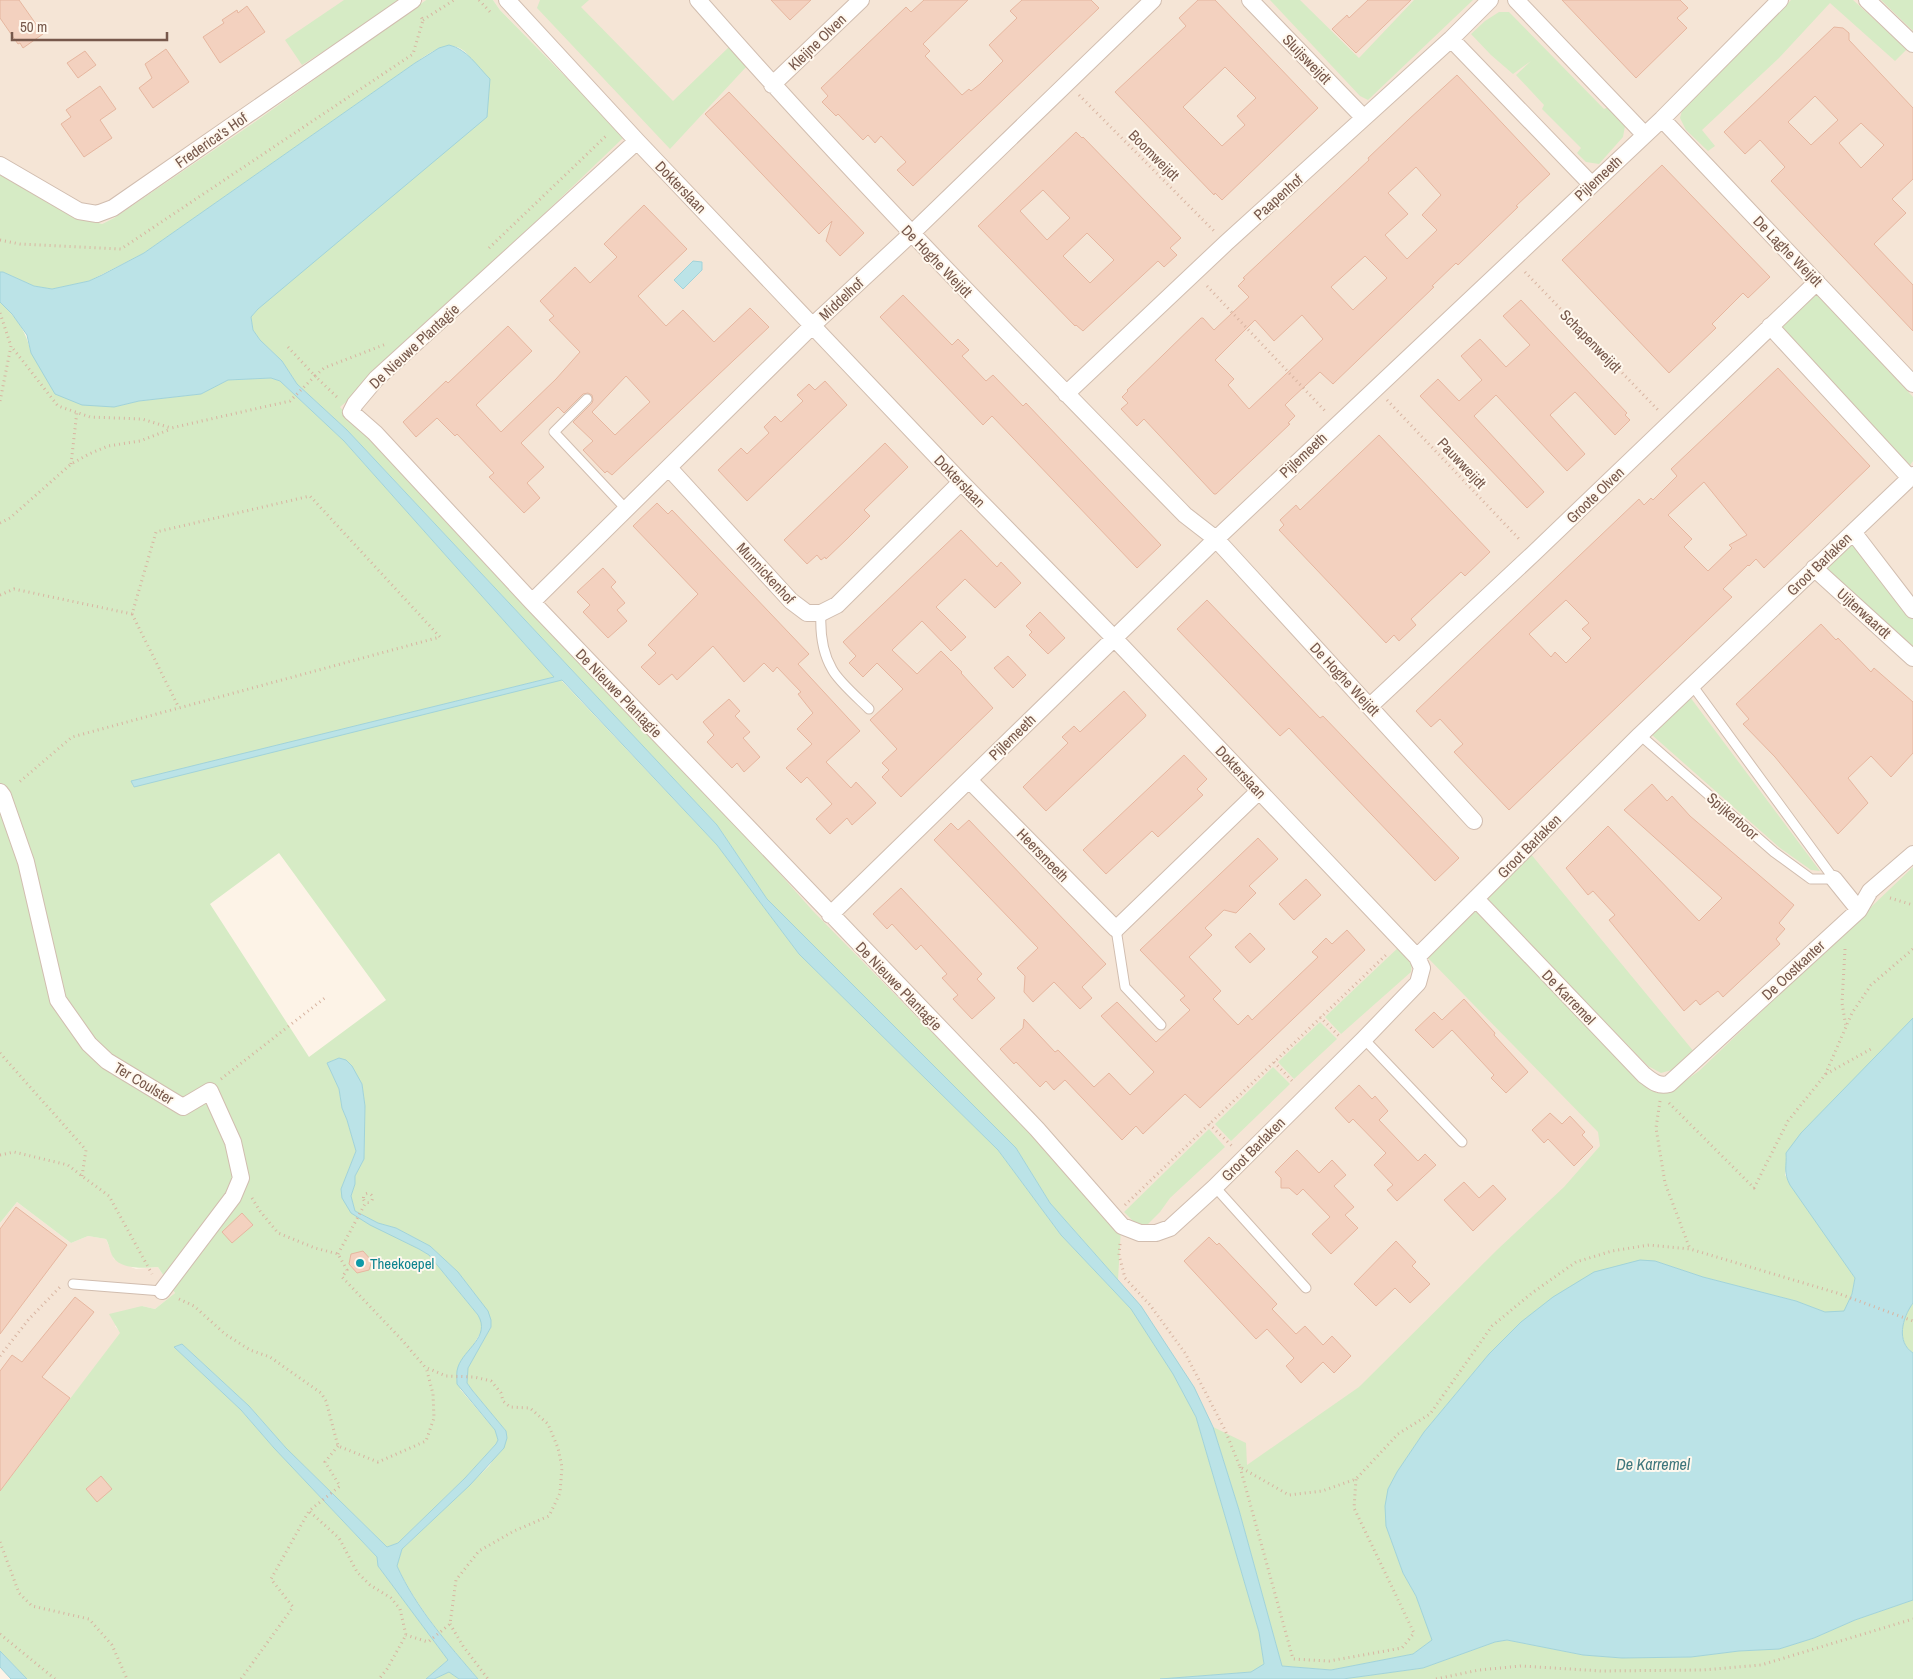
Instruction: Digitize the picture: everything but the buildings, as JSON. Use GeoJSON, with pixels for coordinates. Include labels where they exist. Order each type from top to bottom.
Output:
{"type":"FeatureCollection","features":[{"type":"Feature","properties":{"kind":"street","name":"De Hoghe Weijdt"},"geometry":{"type":"LineString","coordinates":[[698,0],[772,85],[911,234],[1184,515],[1216,538],[1474,821]]}},
{"type":"Feature","properties":{"kind":"street","name":"Kleijne Olven"},"geometry":{"type":"LineString","coordinates":[[772,85],[861,0]]}},
{"type":"Feature","properties":{"kind":"street","name":"Middelhof"},"geometry":{"type":"LineString","coordinates":[[532,602],[813,325],[911,234],[1152,0]]}},
{"type":"Feature","properties":{"kind":"street","name":"Sluijsweijdt"},"geometry":{"type":"LineString","coordinates":[[1250,0],[1364,118]]}},
{"type":"Feature","properties":{"kind":"street","name":"Paapenhof"},"geometry":{"type":"LineString","coordinates":[[1066,394],[1226,243],[1451,39],[1490,0]]}},
{"type":"Feature","properties":{"kind":"street"},"geometry":{"type":"LineString","coordinates":[[1516,0],[1645,135]]}},
{"type":"Feature","properties":{"kind":"street","name":"Pijlemeeth"},"geometry":{"type":"LineString","coordinates":[[830,915],[1216,538],[1591,184],[1662,120],[1780,0]]}},
{"type":"Feature","properties":{"kind":"street"},"geometry":{"type":"LineString","coordinates":[[1867,0],[1913,44]]}},
{"type":"Feature","properties":{"kind":"street","name":"Frederica's Hof"},"geometry":{"type":"LineString","coordinates":[[0,165],[78,211],[97,214],[113,208],[412,1]]}},
{"type":"Feature","properties":{"kind":"street","name":"Dokterslaan"},"geometry":{"type":"LineString","coordinates":[[509,1],[637,141],[1417,957]]}},
{"type":"Feature","properties":{"kind":"street"},"geometry":{"type":"LineString","coordinates":[[1451,39],[1591,184]]}},
{"type":"Feature","properties":{"kind":"street","name":"De Laghe Weijdt"},"geometry":{"type":"LineString","coordinates":[[1662,120],[1913,384]]}},
{"type":"Feature","properties":{"kind":"street","name":"De Nieuwe Plantagie"},"geometry":{"type":"LineString","coordinates":[[637,141],[376,379],[355,404],[351,412],[375,433],[532,602],[1037,1129],[1118,1221]]}},
{"type":"Feature","properties":{"kind":"street","name":"Groote Olven"},"geometry":{"type":"LineString","coordinates":[[1370,706],[1534,554],[1817,282]]}},
{"type":"Feature","properties":{"kind":"street"},"geometry":{"type":"LineString","coordinates":[[1770,326],[1911,476]]}},
{"type":"Feature","properties":{"kind":"street","name":"Munnickenhof"},"geometry":{"type":"LineString","coordinates":[[669,468],[791,602],[807,613],[821,613]]}},
{"type":"Feature","properties":{"kind":"street","name":"Groot Barlaken"},"geometry":{"type":"LineString","coordinates":[[1118,1221],[1140,1233],[1156,1233],[1170,1228],[1215,1187],[1359,1045],[1418,983],[1422,968],[1417,957],[1640,735],[1911,476]]}},
{"type":"Feature","properties":{"kind":"street"},"geometry":{"type":"LineString","coordinates":[[821,613],[836,605],[961,482]]}},
{"type":"Feature","properties":{"kind":"street"},"geometry":{"type":"LineString","coordinates":[[1853,532],[1913,610]]}},
{"type":"Feature","properties":{"kind":"street","name":"Uijterwaardt"},"geometry":{"type":"LineString","coordinates":[[1814,568],[1913,658]]}},
{"type":"Feature","properties":{"kind":"street","name":"Heersmeeth"},"geometry":{"type":"LineString","coordinates":[[970,780],[1116,930]]}},
{"type":"Feature","properties":{"kind":"street"},"geometry":{"type":"LineString","coordinates":[[1116,930],[1259,790]]}},
{"type":"Feature","properties":{"kind":"street","name":"Ter Coulster"},"geometry":{"type":"LineString","coordinates":[[2,794],[26,862],[58,1000],[75,1026],[89,1044],[107,1061],[183,1107],[210,1091]]}},
{"type":"Feature","properties":{"kind":"street","name":"De Oostkanter"},"geometry":{"type":"LineString","coordinates":[[1669,1084],[1858,910],[1870,891],[1913,854]]}},
{"type":"Feature","properties":{"kind":"street"},"geometry":{"type":"LineString","coordinates":[[1834,879],[1858,910]]}},
{"type":"Feature","properties":{"kind":"street","name":"De Karremel"},"geometry":{"type":"LineString","coordinates":[[1476,899],[1644,1075],[1657,1084],[1669,1084]]}},
{"type":"Feature","properties":{"kind":"street"},"geometry":{"type":"LineString","coordinates":[[162,1291],[233,1197],[241,1178],[233,1142],[210,1091]]}},
{"type":"Feature","properties":{"kind":"lane"},"geometry":{"type":"LineString","coordinates":[[587,399],[554,432],[626,510]]}},
{"type":"Feature","properties":{"kind":"lane"},"geometry":{"type":"LineString","coordinates":[[821,613],[820,631],[832,670],[869,709]]}},
{"type":"Feature","properties":{"kind":"lane"},"geometry":{"type":"LineString","coordinates":[[1692,685],[1834,879]]}},
{"type":"Feature","properties":{"kind":"lane","name":"Spijkerboor"},"geometry":{"type":"LineString","coordinates":[[1640,735],[1774,852],[1811,879],[1834,879]]}},
{"type":"Feature","properties":{"kind":"lane"},"geometry":{"type":"LineString","coordinates":[[1116,930],[1125,987],[1161,1025]]}},
{"type":"Feature","properties":{"kind":"lane"},"geometry":{"type":"LineString","coordinates":[[1359,1045],[1462,1142]]}},
{"type":"Feature","properties":{"kind":"lane"},"geometry":{"type":"LineString","coordinates":[[1215,1187],[1306,1288]]}},
{"type":"Feature","properties":{"kind":"lane"},"geometry":{"type":"LineString","coordinates":[[73,1284],[162,1291]]}},
{"type":"Feature","properties":{"kind":"path"},"geometry":{"type":"LineString","coordinates":[[0,240],[20,244],[121,250],[413,54],[423,20],[454,0]]}},
{"type":"Feature","properties":{"kind":"path"},"geometry":{"type":"LineString","coordinates":[[479,0],[498,21]]}},
{"type":"Feature","properties":{"kind":"path"},"geometry":{"type":"LineString","coordinates":[[412,1],[423,20]]}},
{"type":"Feature","properties":{"kind":"path","name":"Boomweijdt"},"geometry":{"type":"LineString","coordinates":[[1066,82],[1226,243]]}},
{"type":"Feature","properties":{"kind":"path"},"geometry":{"type":"LineString","coordinates":[[482,255],[609,134],[602,127]]}},
{"type":"Feature","properties":{"kind":"path","name":"Schapenweijdt"},"geometry":{"type":"LineString","coordinates":[[1512,259],[1670,423]]}},
{"type":"Feature","properties":{"kind":"path"},"geometry":{"type":"LineString","coordinates":[[1195,273],[1337,424]]}},
{"type":"Feature","properties":{"kind":"path"},"geometry":{"type":"LineString","coordinates":[[0,313],[11,346],[58,406],[90,417],[142,419],[171,428]]}},
{"type":"Feature","properties":{"kind":"path"},"geometry":{"type":"LineString","coordinates":[[0,523],[10,518],[71,464],[89,454],[108,446],[140,441],[171,428],[290,401],[324,368],[391,342]]}},
{"type":"Feature","properties":{"kind":"path"},"geometry":{"type":"LineString","coordinates":[[0,401],[11,346]]}},
{"type":"Feature","properties":{"kind":"path"},"geometry":{"type":"LineString","coordinates":[[288,347],[351,412]]}},
{"type":"Feature","properties":{"kind":"path","name":"Pauwweijdt"},"geometry":{"type":"LineString","coordinates":[[1375,387],[1534,554]]}},
{"type":"Feature","properties":{"kind":"path"},"geometry":{"type":"LineString","coordinates":[[71,464],[77,411]]}},
{"type":"Feature","properties":{"kind":"path"},"geometry":{"type":"LineString","coordinates":[[2,794],[72,737],[179,708],[440,637],[310,496],[156,532],[132,614],[179,708]]}},
{"type":"Feature","properties":{"kind":"path"},"geometry":{"type":"LineString","coordinates":[[0,595],[14,589],[132,614]]}},
{"type":"Feature","properties":{"kind":"path"},"geometry":{"type":"LineString","coordinates":[[1842,925],[1845,942],[1842,1003],[1846,1028]]}},
{"type":"Feature","properties":{"kind":"path"},"geometry":{"type":"LineString","coordinates":[[1690,1249],[1665,1183],[1656,1128],[1661,1096],[1754,1188],[1788,1121],[1825,1074],[1852,1014],[1871,985],[1913,949]]}},
{"type":"Feature","properties":{"kind":"path"},"geometry":{"type":"LineString","coordinates":[[1356,1479],[1354,1508],[1414,1633],[1402,1648],[1329,1661],[1293,1659],[1240,1467],[1225,1430],[1185,1352],[1150,1305],[1125,1278],[1121,1269],[1119,1255],[1118,1221],[1209,1124],[1389,951]]}},
{"type":"Feature","properties":{"kind":"path"},"geometry":{"type":"LineString","coordinates":[[210,1091],[221,1079],[326,997]]}},
{"type":"Feature","properties":{"kind":"path"},"geometry":{"type":"LineString","coordinates":[[1320,1017],[1359,1045]]}},
{"type":"Feature","properties":{"kind":"path"},"geometry":{"type":"LineString","coordinates":[[1825,1074],[1871,1049]]}},
{"type":"Feature","properties":{"kind":"path"},"geometry":{"type":"LineString","coordinates":[[0,1053],[86,1150],[82,1176]]}},
{"type":"Feature","properties":{"kind":"path"},"geometry":{"type":"LineString","coordinates":[[1274,1062],[1307,1095]]}},
{"type":"Feature","properties":{"kind":"path"},"geometry":{"type":"LineString","coordinates":[[1209,1124],[1243,1158]]}},
{"type":"Feature","properties":{"kind":"path"},"geometry":{"type":"LineString","coordinates":[[0,1155],[14,1152],[68,1165],[109,1196],[162,1291],[194,1306],[225,1334],[250,1350],[270,1357],[321,1393],[326,1401],[338,1446]]}},
{"type":"Feature","properties":{"kind":"path"},"geometry":{"type":"LineString","coordinates":[[241,1178],[260,1211],[278,1233],[315,1248],[338,1254],[348,1270],[342,1277],[425,1367],[432,1394],[434,1418],[426,1441],[378,1462],[338,1446]]}},
{"type":"Feature","properties":{"kind":"path"},"geometry":{"type":"LineString","coordinates":[[338,1254],[366,1202]]}},
{"type":"Feature","properties":{"kind":"path"},"geometry":{"type":"LineString","coordinates":[[1240,1467],[1289,1495],[1322,1491],[1356,1479],[1398,1434],[1430,1414],[1492,1326],[1532,1293],[1576,1262],[1612,1251],[1649,1245],[1690,1249],[1837,1293],[1913,1321]]}},
{"type":"Feature","properties":{"kind":"path"},"geometry":{"type":"LineString","coordinates":[[0,1356],[29,1319],[59,1287],[73,1284]]}},
{"type":"Feature","properties":{"kind":"path"},"geometry":{"type":"LineString","coordinates":[[425,1367],[446,1376],[474,1377],[491,1381],[501,1393],[503,1401],[510,1408],[530,1408],[548,1424],[555,1437],[562,1467],[560,1493],[549,1516],[479,1551],[456,1580],[450,1624],[463,1646],[488,1679]]}},
{"type":"Feature","properties":{"kind":"path"},"geometry":{"type":"LineString","coordinates":[[240,1679],[294,1607],[270,1579],[310,1511],[340,1486],[325,1462],[338,1446]]}},
{"type":"Feature","properties":{"kind":"path"},"geometry":{"type":"LineString","coordinates":[[310,1511],[339,1538],[357,1572],[370,1585],[391,1598],[400,1609],[406,1635],[387,1669],[378,1679]]}},
{"type":"Feature","properties":{"kind":"path"},"geometry":{"type":"LineString","coordinates":[[0,1542],[19,1593],[32,1606],[89,1619],[112,1645],[127,1679]]}},
{"type":"Feature","properties":{"kind":"path"},"geometry":{"type":"LineString","coordinates":[[1436,1679],[1479,1670],[1521,1666],[1601,1671],[1703,1670],[1762,1665],[1913,1619]]}},
{"type":"Feature","properties":{"kind":"path"},"geometry":{"type":"LineString","coordinates":[[406,1635],[428,1642],[450,1624]]}},
{"type":"Feature","properties":{"kind":"path"},"geometry":{"type":"LineString","coordinates":[[0,1634],[55,1679]]}},
{"type":"Feature","properties":{"kind":"shaded area"},"geometry":{"type":"Polygon","coordinates":[[[0,0],[426,0],[249,126],[114,218],[102,224],[68,213],[0,175],[0,0]]]}},
{"type":"Feature","properties":{"kind":"shaded area"},"geometry":{"type":"Polygon","coordinates":[[[493,0],[1913,0],[1913,935],[1407,1356],[1253,1473],[1206,1425],[1106,1274],[1115,1230],[332,408],[613,125],[500,10],[493,0]]]}},
{"type":"Feature","properties":{"kind":"shaded area"},"geometry":{"type":"Polygon","coordinates":[[[17,1202],[71,1243],[88,1236],[106,1239],[114,1259],[121,1263],[136,1269],[158,1267],[175,1293],[155,1309],[142,1306],[115,1326],[121,1333],[0,1491],[0,1223],[17,1202]]]}},
{"type":"Feature","properties":{"kind":"green space"},"geometry":{"type":"Polygon","coordinates":[[[344,0],[404,0],[302,65],[285,40],[344,0]]]}},
{"type":"Feature","properties":{"kind":"green space"},"geometry":{"type":"Polygon","coordinates":[[[426,0],[493,0],[500,10],[613,125],[623,138],[363,388],[340,407],[430,504],[713,798],[812,910],[1121,1228],[1118,1280],[1050,1203],[1016,1148],[767,899],[717,825],[347,430],[297,384],[282,361],[260,340],[253,330],[251,317],[470,58],[464,51],[450,46],[442,47],[428,54],[144,253],[89,281],[52,289],[34,286],[0,272],[0,175],[68,213],[102,224],[114,218],[249,126],[426,0]]]}},
{"type":"Feature","properties":{"kind":"green space"},"geometry":{"type":"Polygon","coordinates":[[[540,0],[589,0],[581,7],[673,101],[729,47],[747,66],[670,149],[537,8],[540,0]]]}},
{"type":"Feature","properties":{"kind":"green space"},"geometry":{"type":"Polygon","coordinates":[[[1270,0],[1300,0],[1359,58],[1414,0],[1473,0],[1368,100],[1360,96],[1270,0]]]}},
{"type":"Feature","properties":{"kind":"green space"},"geometry":{"type":"Polygon","coordinates":[[[1791,0],[1853,0],[1907,49],[1895,61],[1830,3],[1779,58],[1702,130],[1715,146],[1708,151],[1686,130],[1680,118],[1683,107],[1791,0]]]}},
{"type":"Feature","properties":{"kind":"green space"},"geometry":{"type":"Polygon","coordinates":[[[1881,0],[1913,0],[1913,31],[1881,0]]]}},
{"type":"Feature","properties":{"kind":"green space"},"geometry":{"type":"Polygon","coordinates":[[[1499,12],[1509,12],[1604,109],[1609,107],[1625,126],[1623,137],[1599,164],[1586,162],[1577,153],[1581,148],[1542,109],[1544,105],[1516,75],[1531,61],[1513,74],[1471,34],[1485,21],[1499,12]]]}},
{"type":"Feature","properties":{"kind":"green space"},"geometry":{"type":"Polygon","coordinates":[[[1817,294],[1913,397],[1913,461],[1910,465],[1781,328],[1817,294]]]}},
{"type":"Feature","properties":{"kind":"green space"},"geometry":{"type":"Polygon","coordinates":[[[0,302],[20,325],[31,353],[114,407],[139,401],[201,394],[228,380],[271,378],[280,381],[344,441],[554,677],[132,781],[133,787],[561,680],[717,845],[799,954],[998,1150],[1061,1235],[1131,1309],[1173,1374],[1196,1417],[1259,1632],[1264,1665],[1251,1672],[1160,1679],[478,1679],[444,1639],[414,1596],[397,1566],[402,1549],[489,1466],[507,1438],[506,1431],[467,1383],[468,1368],[491,1327],[487,1310],[458,1272],[430,1246],[396,1228],[378,1223],[355,1211],[351,1196],[355,1184],[355,1176],[364,1159],[365,1106],[362,1084],[339,1058],[327,1063],[339,1089],[342,1108],[356,1151],[341,1189],[351,1213],[429,1255],[483,1322],[460,1389],[495,1430],[498,1440],[496,1444],[465,1478],[398,1543],[387,1547],[286,1448],[249,1406],[182,1344],[174,1347],[241,1410],[274,1448],[377,1557],[378,1566],[448,1660],[426,1679],[27,1679],[0,1651],[0,1491],[120,1333],[109,1314],[142,1306],[155,1309],[175,1293],[158,1267],[134,1267],[122,1264],[113,1257],[106,1239],[88,1236],[71,1243],[17,1202],[0,1223],[0,302]],[[279,853],[210,904],[309,1057],[386,1000],[279,853]]]}},
{"type":"Feature","properties":{"kind":"green space"},"geometry":{"type":"Polygon","coordinates":[[[1855,540],[1913,616],[1913,658],[1817,576],[1855,540]]]}},
{"type":"Feature","properties":{"kind":"green space"},"geometry":{"type":"Polygon","coordinates":[[[1690,697],[1820,871],[1811,870],[1780,848],[1652,735],[1690,697]]]}},
{"type":"Feature","properties":{"kind":"green space"},"geometry":{"type":"Polygon","coordinates":[[[1530,853],[1695,1053],[1679,1068],[1661,1073],[1648,1066],[1486,899],[1530,853]]]}},
{"type":"Feature","properties":{"kind":"green space"},"geometry":{"type":"Polygon","coordinates":[[[1913,867],[1913,1018],[1786,1153],[1785,1175],[1855,1278],[1852,1294],[1844,1312],[1825,1312],[1796,1301],[1703,1277],[1655,1261],[1489,1354],[1424,1432],[1388,1489],[1386,1526],[1403,1573],[1416,1596],[1433,1640],[1413,1654],[1331,1670],[1282,1666],[1239,1510],[1213,1427],[1246,1443],[1247,1465],[1359,1387],[1498,1249],[1564,1187],[1600,1146],[1598,1132],[1427,957],[1477,910],[1644,1084],[1657,1093],[1668,1093],[1699,1071],[1913,867]]]}},
{"type":"Feature","properties":{"kind":"green space"},"geometry":{"type":"Polygon","coordinates":[[[1401,945],[1412,960],[1411,972],[1341,1034],[1325,1017],[1401,945]]]}},
{"type":"Feature","properties":{"kind":"green space"},"geometry":{"type":"Polygon","coordinates":[[[1320,1022],[1337,1039],[1294,1079],[1278,1062],[1320,1022]]]}},
{"type":"Feature","properties":{"kind":"green space"},"geometry":{"type":"Polygon","coordinates":[[[1273,1067],[1290,1084],[1231,1141],[1215,1124],[1273,1067]]]}},
{"type":"Feature","properties":{"kind":"green space"},"geometry":{"type":"Polygon","coordinates":[[[1209,1129],[1225,1147],[1170,1198],[1160,1212],[1142,1230],[1124,1212],[1209,1129]]]}},
{"type":"Feature","properties":{"kind":"green space"},"geometry":{"type":"Polygon","coordinates":[[[1913,1303],[1913,1353],[1904,1343],[1902,1330],[1906,1316],[1913,1303]]]}},
{"type":"Feature","properties":{"kind":"green space"},"geometry":{"type":"Polygon","coordinates":[[[1913,1600],[1913,1679],[1343,1679],[1423,1668],[1495,1642],[1507,1640],[1583,1655],[1622,1658],[1691,1657],[1739,1651],[1779,1649],[1814,1638],[1855,1620],[1913,1600]]]}},
{"type":"Feature","properties":{"kind":"green space"},"geometry":{"type":"Polygon","coordinates":[[[449,1672],[459,1679],[434,1679],[449,1672]]]}},
{"type":"Feature","properties":{"kind":"water","name":"De Karremel"},"geometry":{"type":"Polygon","coordinates":[[[449,45],[466,54],[490,79],[487,117],[258,309],[251,317],[253,330],[260,340],[282,361],[297,384],[347,430],[717,825],[767,899],[1016,1148],[1050,1203],[1141,1306],[1194,1387],[1213,1427],[1239,1510],[1282,1666],[1331,1670],[1413,1654],[1432,1640],[1416,1596],[1403,1573],[1386,1526],[1385,1506],[1388,1489],[1424,1432],[1489,1354],[1521,1322],[1553,1297],[1594,1272],[1640,1260],[1655,1261],[1703,1277],[1796,1301],[1825,1312],[1844,1311],[1852,1294],[1855,1278],[1790,1185],[1786,1173],[1786,1153],[1801,1133],[1913,1018],[1913,1303],[1906,1316],[1902,1330],[1904,1343],[1913,1353],[1913,1600],[1855,1620],[1814,1638],[1779,1649],[1739,1651],[1691,1657],[1622,1658],[1583,1655],[1507,1640],[1495,1642],[1423,1668],[1343,1679],[1160,1679],[1251,1672],[1264,1664],[1259,1632],[1196,1417],[1173,1374],[1131,1309],[1061,1235],[998,1150],[799,954],[717,845],[562,680],[134,787],[131,781],[554,677],[344,441],[280,381],[271,378],[228,380],[201,394],[139,401],[114,407],[82,405],[55,394],[31,353],[27,335],[12,314],[0,302],[0,272],[34,286],[52,289],[89,281],[144,253],[415,63],[439,48],[449,45]]]}},
{"type":"Feature","properties":{"kind":"water"},"geometry":{"type":"Polygon","coordinates":[[[693,261],[702,262],[702,270],[683,289],[674,280],[693,261]]]}},
{"type":"Feature","properties":{"kind":"water"},"geometry":{"type":"Polygon","coordinates":[[[339,1058],[346,1060],[352,1066],[362,1084],[365,1106],[364,1159],[355,1176],[355,1184],[351,1196],[355,1211],[378,1223],[396,1228],[430,1246],[458,1272],[488,1311],[491,1320],[491,1327],[468,1368],[467,1383],[506,1431],[507,1438],[504,1448],[470,1485],[402,1549],[397,1566],[423,1611],[478,1679],[459,1679],[449,1672],[434,1679],[426,1679],[448,1660],[378,1566],[377,1557],[274,1448],[241,1410],[174,1347],[182,1344],[249,1406],[286,1448],[387,1547],[398,1543],[465,1478],[496,1444],[498,1440],[495,1430],[457,1384],[458,1367],[461,1360],[479,1336],[481,1330],[478,1315],[429,1255],[370,1225],[351,1213],[342,1198],[341,1189],[356,1151],[342,1108],[339,1089],[327,1063],[339,1058]]]}},
{"type":"Feature","properties":{"kind":"water"},"geometry":{"type":"Polygon","coordinates":[[[0,1651],[27,1679],[11,1679],[0,1667],[0,1651]]]}},
{"type":"Feature","properties":{"kind":"place","name":"Theekoepel"},"geometry":{"type":"Point","coordinates":[360,1263]}}]}
